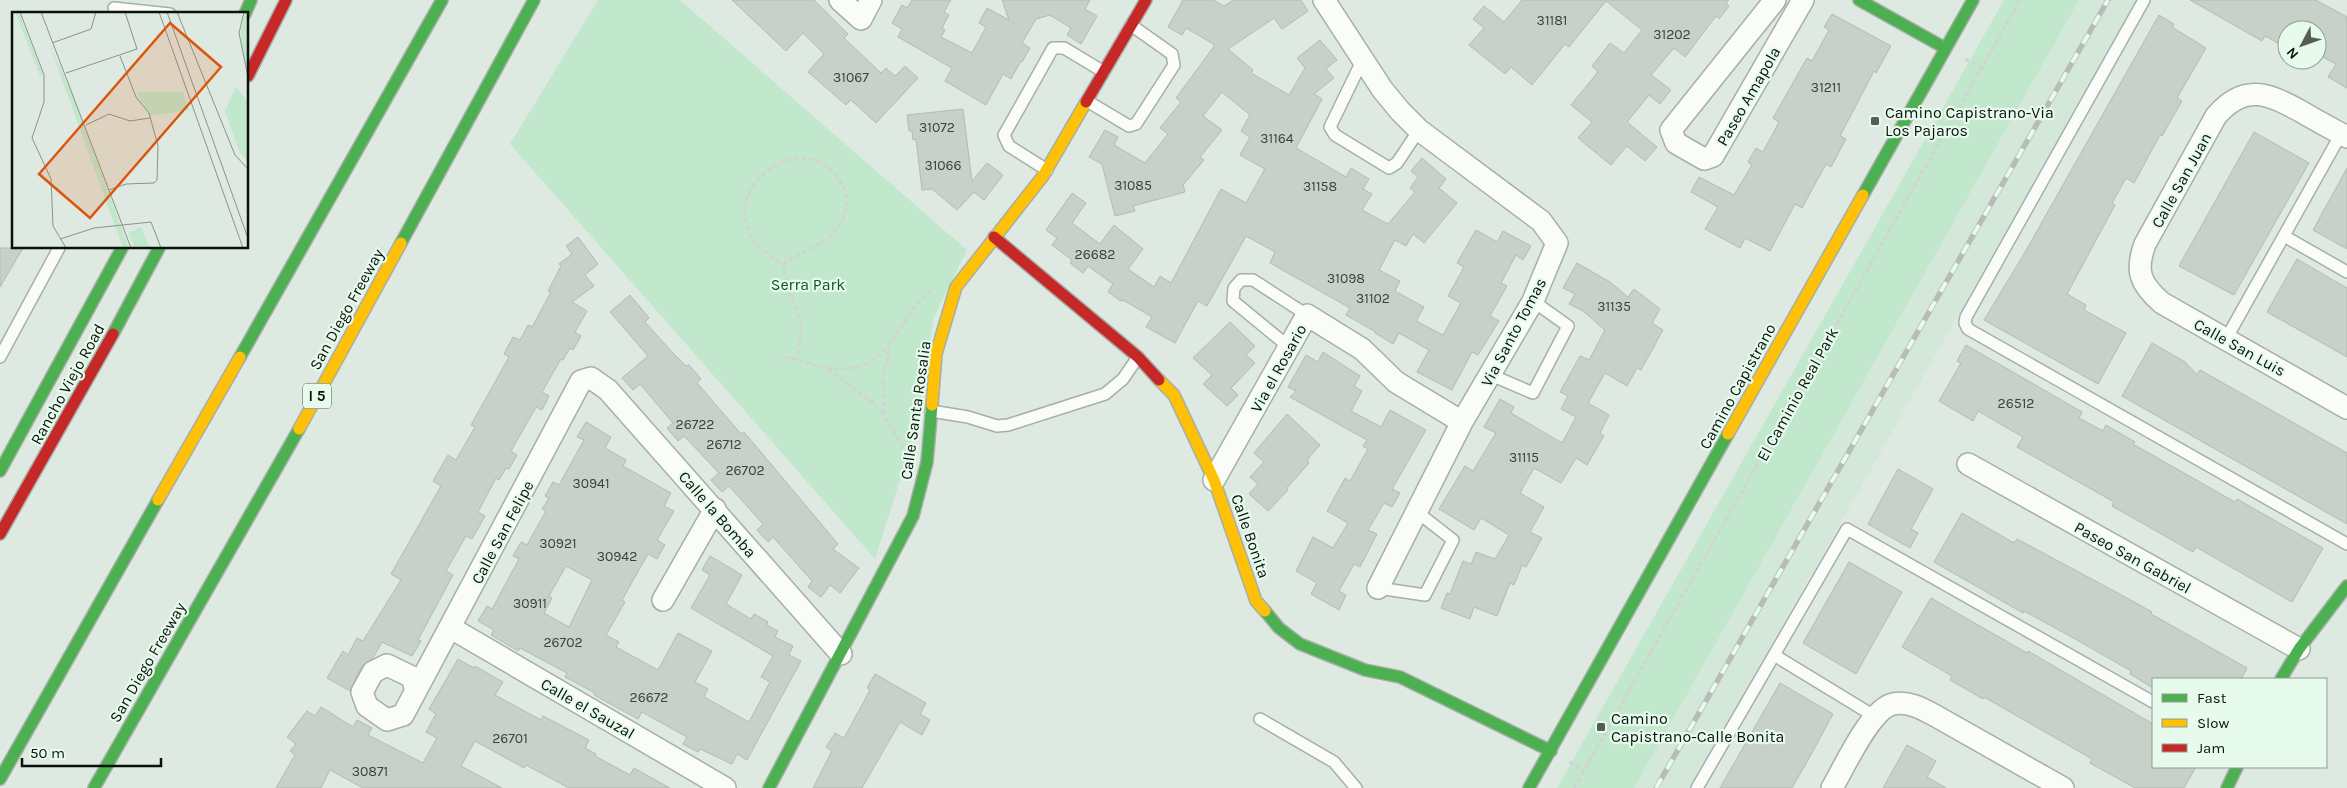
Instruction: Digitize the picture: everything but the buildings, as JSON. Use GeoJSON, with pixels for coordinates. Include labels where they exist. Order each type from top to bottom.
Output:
{"type":"FeatureCollection","features":[{"type":"Feature","properties":{"kind":"main road"},"geometry":{"type":"LineString","coordinates":[[246,12],[251,0]]}},
{"type":"Feature","properties":{"kind":"main road"},"geometry":{"type":"LineString","coordinates":[[249,74],[286,0]]}},
{"type":"Feature","properties":{"kind":"main road"},"geometry":{"type":"LineString","coordinates":[[0,779],[442,0]]}},
{"type":"Feature","properties":{"kind":"main road","name":"San Diego Freeway"},"geometry":{"type":"LineString","coordinates":[[94,788],[315,401],[534,0]]}},
{"type":"Feature","properties":{"kind":"main road","name":"Calle Santa Rosalia"},"geometry":{"type":"LineString","coordinates":[[769,788],[913,516],[927,462],[936,354],[956,287],[1047,170],[1146,0]]}},
{"type":"Feature","properties":{"kind":"main road"},"geometry":{"type":"LineString","coordinates":[[1859,0],[1945,48]]}},
{"type":"Feature","properties":{"kind":"main road","name":"Camino Capistrano"},"geometry":{"type":"LineString","coordinates":[[1529,788],[1972,0]]}},
{"type":"Feature","properties":{"kind":"main road","name":"Calle Bonita"},"geometry":{"type":"LineString","coordinates":[[994,237],[1138,357],[1174,395],[1214,480],[1256,601],[1280,628],[1300,644],[1365,670],[1400,677],[1551,751]]}},
{"type":"Feature","properties":{"kind":"main road","name":"Rancho Viejo Road"},"geometry":{"type":"LineString","coordinates":[[8,470],[121,249]]}},
{"type":"Feature","properties":{"kind":"main road","name":"Rancho Viejo Road"},"geometry":{"type":"LineString","coordinates":[[0,534],[100,359],[158,249]]}},
{"type":"Feature","properties":{"kind":"main road"},"geometry":{"type":"LineString","coordinates":[[2282,678],[2298,649],[2347,586]]}},
{"type":"Feature","properties":{"kind":"main road"},"geometry":{"type":"LineString","coordinates":[[2228,788],[2237,768]]}},
{"type":"Feature","properties":{"kind":"street"},"geometry":{"type":"LineString","coordinates":[[840,0],[861,19],[871,0]]}},
{"type":"Feature","properties":{"kind":"street","name":"Via Santo Tomas"},"geometry":{"type":"LineString","coordinates":[[1324,0],[1394,104],[1419,130],[1541,221],[1557,243],[1533,300],[1462,422],[1378,588]]}},
{"type":"Feature","properties":{"kind":"street","name":"Paseo Amapola"},"geometry":{"type":"LineString","coordinates":[[1775,0],[1671,130],[1676,143],[1704,159],[1713,156],[1803,0]]}},
{"type":"Feature","properties":{"kind":"street","name":"Calle San Juan"},"geometry":{"type":"LineString","coordinates":[[2142,278],[2139,261],[2146,244],[2216,116],[2227,104],[2244,95],[2259,93],[2278,99],[2344,135]]}},
{"type":"Feature","properties":{"kind":"street","name":"Calle San Luis"},"geometry":{"type":"LineString","coordinates":[[2142,278],[2148,291],[2162,303],[2347,408]]}},
{"type":"Feature","properties":{"kind":"street","name":"Via el Rosario"},"geometry":{"type":"LineString","coordinates":[[1214,480],[1307,315],[1362,349],[1396,382],[1462,422]]}},
{"type":"Feature","properties":{"kind":"street","name":"Calle la Bomba"},"geometry":{"type":"LineString","coordinates":[[591,378],[608,390],[841,654]]}},
{"type":"Feature","properties":{"kind":"street","name":"Calle San Felipe"},"geometry":{"type":"LineString","coordinates":[[416,691],[581,381],[591,378]]}},
{"type":"Feature","properties":{"kind":"street","name":"Paseo San Gabriel"},"geometry":{"type":"LineString","coordinates":[[1968,464],[2298,649]]}},
{"type":"Feature","properties":{"kind":"street"},"geometry":{"type":"LineString","coordinates":[[663,600],[715,509]]}},
{"type":"Feature","properties":{"kind":"street","name":"Calle el Sauzal"},"geometry":{"type":"LineString","coordinates":[[451,628],[725,788]]}},
{"type":"Feature","properties":{"kind":"street"},"geometry":{"type":"LineString","coordinates":[[1832,788],[1874,716],[1892,704],[1913,704],[2063,788]]}},
{"type":"Feature","properties":{"kind":"lane"},"geometry":{"type":"LineString","coordinates":[[2144,0],[1966,317],[1965,324],[1968,329],[1976,334],[2347,544]]}},
{"type":"Feature","properties":{"kind":"lane"},"geometry":{"type":"LineString","coordinates":[[114,8],[151,12]]}},
{"type":"Feature","properties":{"kind":"lane"},"geometry":{"type":"LineString","coordinates":[[1087,101],[1129,126],[1136,124],[1174,65],[1172,54],[1131,25]]}},
{"type":"Feature","properties":{"kind":"lane"},"geometry":{"type":"LineString","coordinates":[[1047,170],[1009,146],[1004,135],[1041,67],[1053,48],[1064,48],[1104,72]]}},
{"type":"Feature","properties":{"kind":"lane"},"geometry":{"type":"LineString","coordinates":[[1364,59],[1330,127],[1335,135],[1389,168],[1397,163],[1419,130]]}},
{"type":"Feature","properties":{"kind":"lane"},"geometry":{"type":"LineString","coordinates":[[2226,339],[2344,135]]}},
{"type":"Feature","properties":{"kind":"lane"},"geometry":{"type":"LineString","coordinates":[[2284,236],[2347,272]]}},
{"type":"Feature","properties":{"kind":"lane"},"geometry":{"type":"LineString","coordinates":[[0,357],[59,249]]}},
{"type":"Feature","properties":{"kind":"lane"},"geometry":{"type":"LineString","coordinates":[[1290,347],[1233,301],[1234,288],[1241,280],[1253,280],[1307,315]]}},
{"type":"Feature","properties":{"kind":"lane"},"geometry":{"type":"LineString","coordinates":[[1491,375],[1533,393],[1568,326],[1533,300]]}},
{"type":"Feature","properties":{"kind":"lane"},"geometry":{"type":"LineString","coordinates":[[931,411],[997,426],[1008,425],[1105,394],[1123,379],[1138,357]]}},
{"type":"Feature","properties":{"kind":"lane"},"geometry":{"type":"LineString","coordinates":[[20,499],[8,470],[42,463]]}},
{"type":"Feature","properties":{"kind":"lane"},"geometry":{"type":"LineString","coordinates":[[1378,588],[1425,595],[1453,540],[1417,512]]}},
{"type":"Feature","properties":{"kind":"lane"},"geometry":{"type":"LineString","coordinates":[[1697,788],[1846,529],[2152,701]]}},
{"type":"Feature","properties":{"kind":"lane"},"geometry":{"type":"LineString","coordinates":[[1774,655],[1874,716]]}},
{"type":"Feature","properties":{"kind":"lane"},"geometry":{"type":"LineString","coordinates":[[1260,720],[1334,762],[1356,788]]}},
{"type":"Feature","properties":{"kind":"path","name":"El Caminio Real Park"},"geometry":{"type":"LineString","coordinates":[[1574,788],[2020,0]]}},
{"type":"Feature","properties":{"kind":"path"},"geometry":{"type":"LineString","coordinates":[[783,264],[836,230],[843,217],[846,206],[844,188],[832,170],[816,160],[793,159],[781,162],[761,176],[746,198],[744,211],[758,246],[783,264],[787,285],[802,325],[797,358]]}},
{"type":"Feature","properties":{"kind":"path"},"geometry":{"type":"LineString","coordinates":[[827,368],[856,366],[877,357],[890,346],[925,296],[938,286],[963,278]]}},
{"type":"Feature","properties":{"kind":"path"},"geometry":{"type":"LineString","coordinates":[[884,416],[883,376],[890,346]]}},
{"type":"Feature","properties":{"kind":"path"},"geometry":{"type":"LineString","coordinates":[[783,357],[797,358],[827,368],[862,393],[884,416],[893,433],[923,475]]}},
{"type":"Feature","properties":{"kind":"shaded area"},"geometry":{"type":"Polygon","coordinates":[[[2079,0],[2137,0],[1690,788],[1634,788],[2079,0]]]}},
{"type":"Feature","properties":{"kind":"green space","name":"Serra Park"},"geometry":{"type":"Polygon","coordinates":[[[598,0],[680,0],[967,250],[934,317],[915,433],[875,559],[510,144],[598,0]]]}},
{"type":"Feature","properties":{"kind":"green space"},"geometry":{"type":"Polygon","coordinates":[[[2004,0],[2079,0],[1634,788],[1557,788],[2004,0]]]}},
{"type":"Feature","properties":{"kind":"railway"},"geometry":{"type":"LineString","coordinates":[[1656,788],[2108,0]]}},
{"type":"Feature","properties":{"kind":"traffic: fast"},"geometry":{"type":"LineString","coordinates":[[246,12],[251,0]]}},
{"type":"Feature","properties":{"kind":"traffic: fast"},"geometry":{"type":"LineString","coordinates":[[240,357],[442,0]]}},
{"type":"Feature","properties":{"kind":"traffic: fast"},"geometry":{"type":"LineString","coordinates":[[401,243],[534,0]]}},
{"type":"Feature","properties":{"kind":"traffic: fast"},"geometry":{"type":"LineString","coordinates":[[1859,0],[1945,48]]}},
{"type":"Feature","properties":{"kind":"traffic: fast"},"geometry":{"type":"LineString","coordinates":[[1863,195],[1973,0]]}},
{"type":"Feature","properties":{"kind":"traffic: fast"},"geometry":{"type":"LineString","coordinates":[[0,471],[121,249]]}},
{"type":"Feature","properties":{"kind":"traffic: fast"},"geometry":{"type":"LineString","coordinates":[[113,334],[158,249]]}},
{"type":"Feature","properties":{"kind":"traffic: fast"},"geometry":{"type":"LineString","coordinates":[[769,788],[913,516],[927,462],[932,405]]}},
{"type":"Feature","properties":{"kind":"traffic: fast"},"geometry":{"type":"LineString","coordinates":[[94,788],[299,429]]}},
{"type":"Feature","properties":{"kind":"traffic: fast"},"geometry":{"type":"LineString","coordinates":[[1529,788],[1728,434]]}},
{"type":"Feature","properties":{"kind":"traffic: fast"},"geometry":{"type":"LineString","coordinates":[[0,779],[158,500]]}},
{"type":"Feature","properties":{"kind":"traffic: fast"},"geometry":{"type":"LineString","coordinates":[[2282,678],[2299,649],[2347,586]]}},
{"type":"Feature","properties":{"kind":"traffic: fast"},"geometry":{"type":"LineString","coordinates":[[1265,611],[1279,628],[1300,644],[1365,670],[1400,677],[1551,751]]}},
{"type":"Feature","properties":{"kind":"traffic: fast"},"geometry":{"type":"LineString","coordinates":[[2227,788],[2237,768]]}},
{"type":"Feature","properties":{"kind":"traffic: slow"},"geometry":{"type":"LineString","coordinates":[[932,405],[936,354],[956,287],[1043,176],[1086,102]]}},
{"type":"Feature","properties":{"kind":"traffic: slow"},"geometry":{"type":"LineString","coordinates":[[1728,434],[1863,195]]}},
{"type":"Feature","properties":{"kind":"traffic: slow"},"geometry":{"type":"LineString","coordinates":[[299,429],[401,243]]}},
{"type":"Feature","properties":{"kind":"traffic: slow"},"geometry":{"type":"LineString","coordinates":[[158,500],[240,357]]}},
{"type":"Feature","properties":{"kind":"traffic: slow"},"geometry":{"type":"LineString","coordinates":[[1159,380],[1174,395],[1214,480],[1256,601],[1265,611]]}},
{"type":"Feature","properties":{"kind":"traffic: jam"},"geometry":{"type":"LineString","coordinates":[[249,74],[286,0]]}},
{"type":"Feature","properties":{"kind":"traffic: jam"},"geometry":{"type":"LineString","coordinates":[[1086,102],[1146,0]]}},
{"type":"Feature","properties":{"kind":"traffic: jam"},"geometry":{"type":"LineString","coordinates":[[994,237],[1138,357],[1159,380]]}},
{"type":"Feature","properties":{"kind":"traffic: jam"},"geometry":{"type":"LineString","coordinates":[[0,534],[113,334]]}},
{"type":"Feature","properties":{"kind":"place","name":"Camino Capistrano-Via Los Pajaros"},"geometry":{"type":"Point","coordinates":[1875,121]}},
{"type":"Feature","properties":{"kind":"place","name":"Camino Capistrano-Calle Bonita"},"geometry":{"type":"Point","coordinates":[1601,727]}}]}
